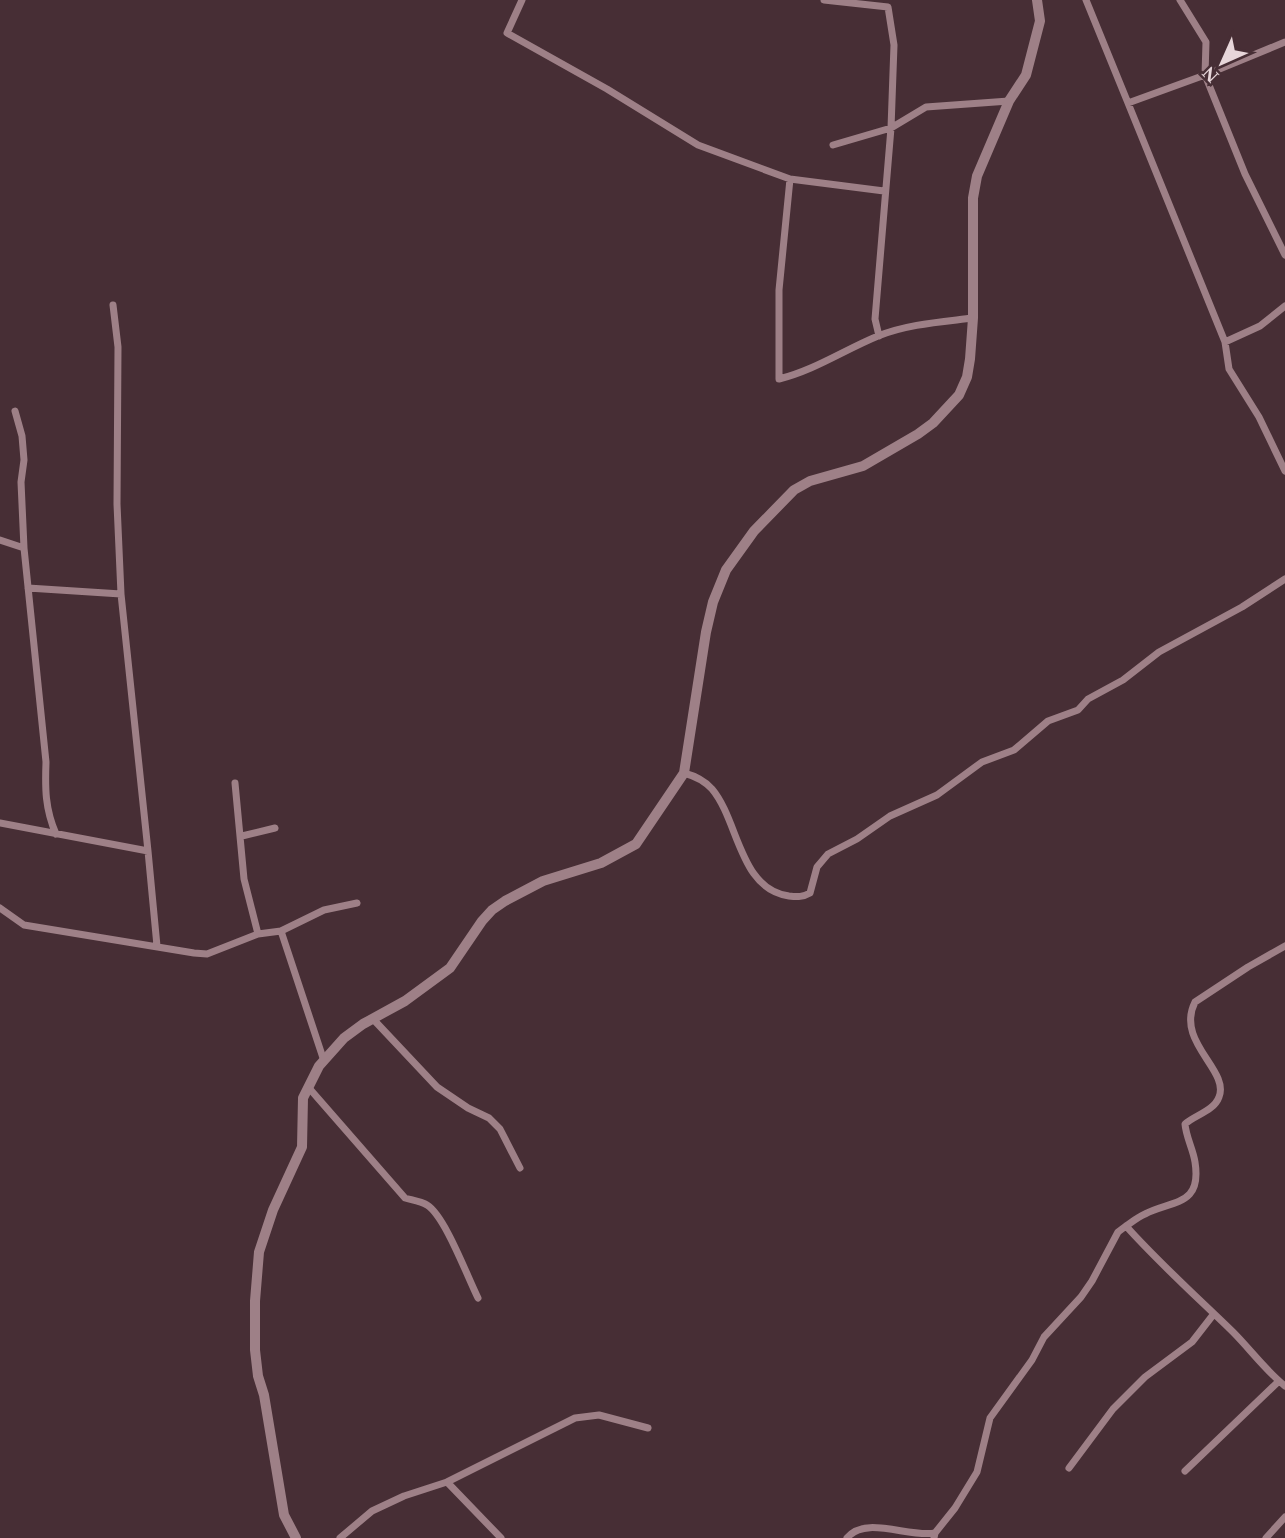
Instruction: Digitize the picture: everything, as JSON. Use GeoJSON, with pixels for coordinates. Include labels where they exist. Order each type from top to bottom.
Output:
{"type":"FeatureCollection","features":[{"type":"Feature","properties":{"kind":"street"},"geometry":{"type":"LineString","coordinates":[[522,0],[507,33],[607,89],[698,145],[790,179],[884,191]]}},
{"type":"Feature","properties":{"kind":"street"},"geometry":{"type":"LineString","coordinates":[[824,0],[888,7],[894,45],[891,128],[875,319],[878,336]]}},
{"type":"Feature","properties":{"kind":"street"},"geometry":{"type":"LineString","coordinates":[[296,1538],[285,1515],[264,1395],[258,1376],[255,1301],[260,1252],[273,1210],[302,1147],[303,1098],[319,1066],[344,1038],[405,1001],[450,968],[492,910],[543,881],[601,863],[636,844],[684,773],[713,602],[726,570],[754,531],[793,490],[810,481],[863,466],[933,423],[959,395],[967,377],[973,318],[973,198],[977,176],[1009,101],[1026,75],[1040,21],[1037,0]]}},
{"type":"Feature","properties":{"kind":"street"},"geometry":{"type":"LineString","coordinates":[[1086,0],[1225,342],[1229,369],[1259,416],[1285,471]]}},
{"type":"Feature","properties":{"kind":"street"},"geometry":{"type":"LineString","coordinates":[[1180,0],[1206,42],[1205,75],[1245,174],[1285,255]]}},
{"type":"Feature","properties":{"kind":"street"},"geometry":{"type":"LineString","coordinates":[[1128,103],[1285,42]]}},
{"type":"Feature","properties":{"kind":"street"},"geometry":{"type":"LineString","coordinates":[[833,145],[891,128],[926,107],[1009,101]]}},
{"type":"Feature","properties":{"kind":"street"},"geometry":{"type":"LineString","coordinates":[[790,179],[779,290],[779,379],[802,373],[878,336],[920,324],[973,318]]}},
{"type":"Feature","properties":{"kind":"street"},"geometry":{"type":"LineString","coordinates":[[113,305],[118,348],[117,504],[121,594],[157,946]]}},
{"type":"Feature","properties":{"kind":"street"},"geometry":{"type":"LineString","coordinates":[[1225,342],[1259,326],[1285,306]]}},
{"type":"Feature","properties":{"kind":"street"},"geometry":{"type":"LineString","coordinates":[[15,411],[22,436],[24,460],[21,482],[24,548],[46,762],[44,794],[48,816],[56,834]]}},
{"type":"Feature","properties":{"kind":"street"},"geometry":{"type":"LineString","coordinates":[[0,540],[24,548]]}},
{"type":"Feature","properties":{"kind":"street"},"geometry":{"type":"LineString","coordinates":[[684,773],[698,777],[718,797],[747,861],[762,884],[775,893],[804,896],[810,892],[817,867],[828,854],[857,839],[890,816],[937,795],[982,762],[1014,750],[1048,721],[1078,710],[1088,699],[1123,680],[1159,652],[1242,607],[1285,579]]}},
{"type":"Feature","properties":{"kind":"street"},"geometry":{"type":"LineString","coordinates":[[28,588],[121,594]]}},
{"type":"Feature","properties":{"kind":"street"},"geometry":{"type":"LineString","coordinates":[[235,783],[244,879],[258,934]]}},
{"type":"Feature","properties":{"kind":"street"},"geometry":{"type":"LineString","coordinates":[[0,823],[148,851]]}},
{"type":"Feature","properties":{"kind":"street"},"geometry":{"type":"LineString","coordinates":[[242,836],[275,828]]}},
{"type":"Feature","properties":{"kind":"street"},"geometry":{"type":"LineString","coordinates":[[0,908],[24,925],[207,954],[258,934],[281,931],[324,910],[357,903]]}},
{"type":"Feature","properties":{"kind":"street"},"geometry":{"type":"LineString","coordinates":[[281,931],[324,1061]]}},
{"type":"Feature","properties":{"kind":"street"},"geometry":{"type":"LineString","coordinates":[[847,1538],[851,1533],[877,1528],[919,1537],[934,1536],[977,1472],[990,1418],[1032,1360],[1044,1336],[1086,1289],[1118,1232],[1146,1213],[1187,1198],[1196,1182],[1195,1162],[1185,1124],[1216,1103],[1220,1096],[1220,1083],[1192,1032],[1191,1011],[1195,1002],[1285,946]]}},
{"type":"Feature","properties":{"kind":"street"},"geometry":{"type":"LineString","coordinates":[[373,1019],[437,1087],[495,1123],[520,1168]]}},
{"type":"Feature","properties":{"kind":"street"},"geometry":{"type":"LineString","coordinates":[[309,1088],[405,1198],[427,1204],[440,1217],[478,1298]]}},
{"type":"Feature","properties":{"kind":"street"},"geometry":{"type":"LineString","coordinates":[[1126,1226],[1282,1384],[1185,1471]]}},
{"type":"Feature","properties":{"kind":"street"},"geometry":{"type":"LineString","coordinates":[[1069,1468],[1113,1409],[1145,1377],[1192,1342],[1213,1315]]}},
{"type":"Feature","properties":{"kind":"street"},"geometry":{"type":"LineString","coordinates":[[340,1538],[372,1511],[404,1496],[447,1482],[575,1418],[599,1415],[648,1429]]}},
{"type":"Feature","properties":{"kind":"street"},"geometry":{"type":"LineString","coordinates":[[447,1482],[501,1538]]}},
{"type":"Feature","properties":{"kind":"street"},"geometry":{"type":"LineString","coordinates":[[1266,1538],[1285,1517]]}}]}
